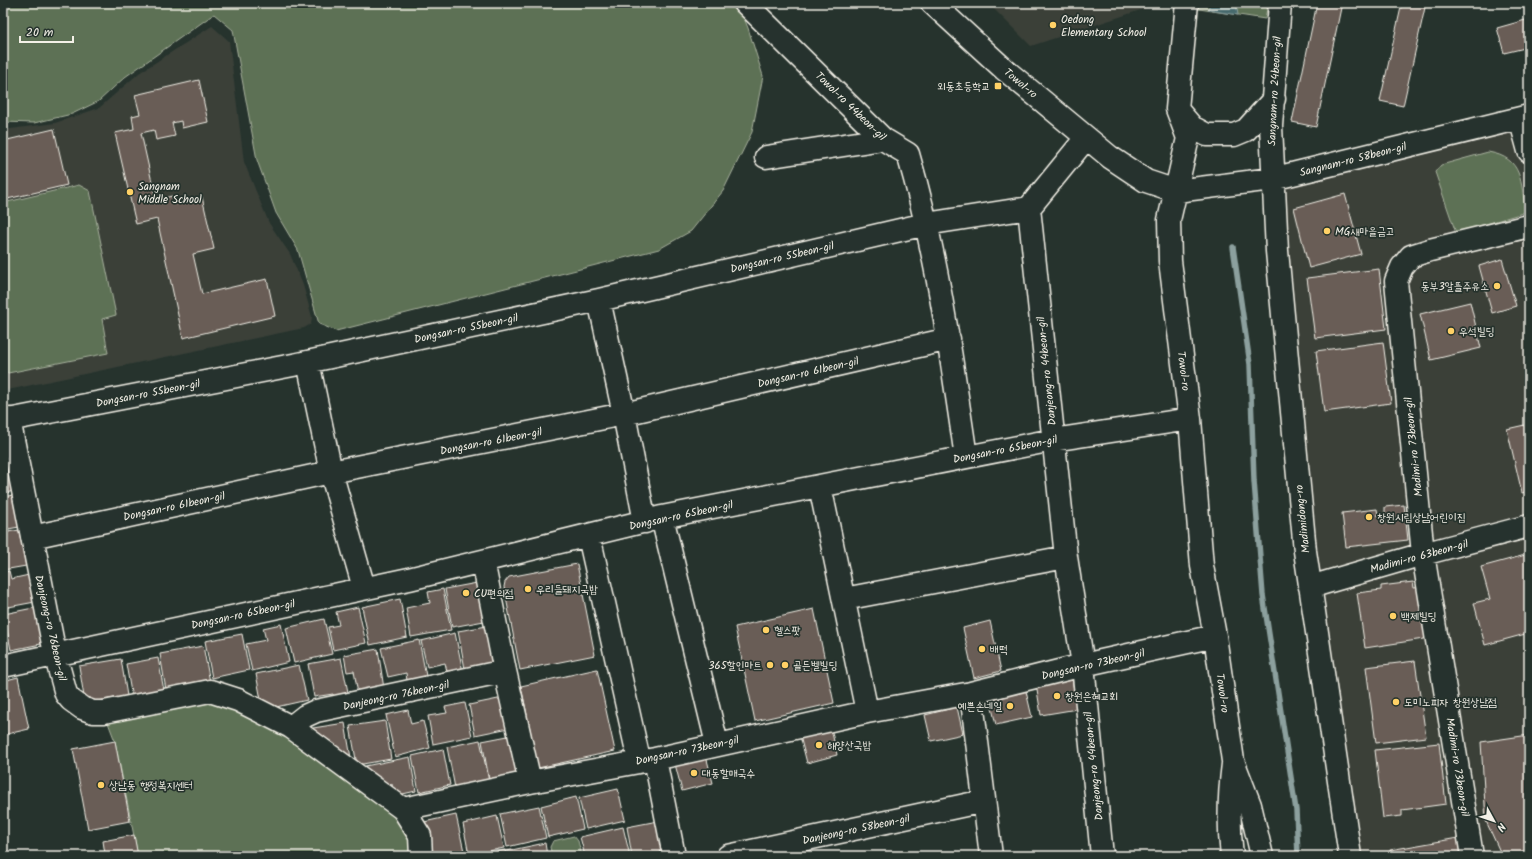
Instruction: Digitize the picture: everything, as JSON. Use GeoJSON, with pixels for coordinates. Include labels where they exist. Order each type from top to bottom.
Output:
{"type":"FeatureCollection","features":[{"type":"Feature","properties":{"kind":"street","name":"Towol-ro 44beon-gil"},"geometry":{"type":"LineString","coordinates":[[745,3],[883,138],[908,154],[926,224]]}},
{"type":"Feature","properties":{"kind":"street","name":"Towol-ro"},"geometry":{"type":"LineString","coordinates":[[932,3],[1004,69],[1110,158],[1146,181],[1176,191],[1170,220],[1170,261],[1190,419],[1202,566],[1215,636],[1233,761],[1250,805],[1262,856]]}},
{"type":"Feature","properties":{"kind":"street"},"geometry":{"type":"LineString","coordinates":[[1176,191],[1188,138],[1177,109],[1187,3]]}},
{"type":"Feature","properties":{"kind":"street","name":"Sangnam-ro 24beon-gil"},"geometry":{"type":"LineString","coordinates":[[1272,179],[1271,126],[1280,3]]}},
{"type":"Feature","properties":{"kind":"street"},"geometry":{"type":"LineString","coordinates":[[1177,109],[1192,126],[1207,135],[1234,135],[1246,130],[1274,99]]}},
{"type":"Feature","properties":{"kind":"street"},"geometry":{"type":"LineString","coordinates":[[1525,117],[1529,151]]}},
{"type":"Feature","properties":{"kind":"street","name":"Sangnam-ro 58beon-gil"},"geometry":{"type":"LineString","coordinates":[[1176,191],[1272,179],[1525,117]]}},
{"type":"Feature","properties":{"kind":"street"},"geometry":{"type":"LineString","coordinates":[[766,157],[883,138]]}},
{"type":"Feature","properties":{"kind":"street"},"geometry":{"type":"LineString","coordinates":[[1029,208],[1086,138]]}},
{"type":"Feature","properties":{"kind":"street","name":"Madimidong-ro"},"geometry":{"type":"LineString","coordinates":[[1272,179],[1277,251],[1310,587],[1350,856]]}},
{"type":"Feature","properties":{"kind":"street","name":"Dongsan-ro 55beon-gil"},"geometry":{"type":"LineString","coordinates":[[6,420],[308,362],[599,300],[926,224],[1029,208]]}},
{"type":"Feature","properties":{"kind":"street","name":"Danjeong-ro 44beon-gil"},"geometry":{"type":"LineString","coordinates":[[1029,208],[1066,557],[1083,665],[1102,856]]}},
{"type":"Feature","properties":{"kind":"street"},"geometry":{"type":"LineString","coordinates":[[926,224],[949,339],[966,457]]}},
{"type":"Feature","properties":{"kind":"street","name":"Madimi-ro 73beon-gil"},"geometry":{"type":"LineString","coordinates":[[1472,856],[1423,554],[1396,288],[1398,275],[1406,261],[1411,256],[1529,226]]}},
{"type":"Feature","properties":{"kind":"street"},"geometry":{"type":"LineString","coordinates":[[599,300],[624,414],[717,744]]}},
{"type":"Feature","properties":{"kind":"street","name":"Dongsan-ro 61beon-gil"},"geometry":{"type":"LineString","coordinates":[[32,537],[331,472],[624,414],[949,339]]}},
{"type":"Feature","properties":{"kind":"street"},"geometry":{"type":"LineString","coordinates":[[308,362],[331,472],[364,588]]}},
{"type":"Feature","properties":{"kind":"street","name":"Dongsan-ro 65beon-gil"},"geometry":{"type":"LineString","coordinates":[[3,666],[483,562],[654,520],[1053,440],[1190,419]]}},
{"type":"Feature","properties":{"kind":"street","name":"Danjeong-ro 76beon-gil"},"geometry":{"type":"LineString","coordinates":[[6,420],[32,537],[55,654],[66,694],[76,704],[93,712],[104,712],[210,691],[238,700],[291,727],[403,810],[420,836],[421,856]]}},
{"type":"Feature","properties":{"kind":"street"},"geometry":{"type":"LineString","coordinates":[[820,486],[867,712]]}},
{"type":"Feature","properties":{"kind":"street","name":"Madimi-ro 63beon-gil"},"geometry":{"type":"LineString","coordinates":[[1310,587],[1423,554],[1529,526]]}},
{"type":"Feature","properties":{"kind":"street"},"geometry":{"type":"LineString","coordinates":[[589,536],[674,856]]}},
{"type":"Feature","properties":{"kind":"street"},"geometry":{"type":"LineString","coordinates":[[844,599],[1066,557]]}},
{"type":"Feature","properties":{"kind":"street"},"geometry":{"type":"LineString","coordinates":[[483,562],[505,671],[530,782]]}},
{"type":"Feature","properties":{"kind":"street","name":"Dongsan-ro 73beon-gil"},"geometry":{"type":"LineString","coordinates":[[403,810],[867,712],[971,693],[1083,665],[1215,636]]}},
{"type":"Feature","properties":{"kind":"street","name":"Danjeong-ro 76beon-gil"},"geometry":{"type":"LineString","coordinates":[[291,727],[305,716],[316,711],[505,671]]}},
{"type":"Feature","properties":{"kind":"street"},"geometry":{"type":"LineString","coordinates":[[971,693],[991,856]]}},
{"type":"Feature","properties":{"kind":"street"},"geometry":{"type":"LineString","coordinates":[[1232,856],[1228,826],[1233,761]]}},
{"type":"Feature","properties":{"kind":"street","name":"Danjeong-ro 58beon-gil"},"geometry":{"type":"LineString","coordinates":[[728,856],[984,801]]}},
{"type":"Feature","properties":{"kind":"shaded area","name":"Oedong Elementary School"},"geometry":{"type":"Polygon","coordinates":[[[988,3],[1162,3],[1031,46],[988,3]]]}},
{"type":"Feature","properties":{"kind":"shaded area","name":"Sangnam Middle School"},"geometry":{"type":"Polygon","coordinates":[[[212,26],[229,41],[244,162],[269,223],[290,254],[303,285],[312,317],[311,324],[304,328],[3,391],[3,130],[55,123],[99,108],[139,73],[212,26]]]}},
{"type":"Feature","properties":{"kind":"shaded area"},"geometry":{"type":"Polygon","coordinates":[[[1529,114],[1529,856],[1359,856],[1320,618],[1281,186],[1529,114]]]}},
{"type":"Feature","properties":{"kind":"green space"},"geometry":{"type":"Polygon","coordinates":[[[3,3],[738,3],[748,28],[763,76],[752,132],[723,191],[691,231],[659,249],[336,331],[319,324],[298,250],[276,213],[257,160],[233,30],[214,14],[125,77],[99,101],[72,114],[34,123],[3,122],[3,3]]]}},
{"type":"Feature","properties":{"kind":"green space"},"geometry":{"type":"Polygon","coordinates":[[[1196,3],[1268,3],[1265,19],[1199,9],[1195,11],[1196,3]]]}},
{"type":"Feature","properties":{"kind":"green space"},"geometry":{"type":"Polygon","coordinates":[[[1488,152],[1500,155],[1514,166],[1521,181],[1526,212],[1456,233],[1435,172],[1441,165],[1488,152]]]}},
{"type":"Feature","properties":{"kind":"green space"},"geometry":{"type":"Polygon","coordinates":[[[79,185],[90,191],[116,315],[102,319],[108,353],[3,374],[3,203],[79,185]]]}},
{"type":"Feature","properties":{"kind":"green space"},"geometry":{"type":"Polygon","coordinates":[[[210,691],[238,700],[403,809],[421,856],[138,856],[115,741],[104,712],[210,691]]]}},
{"type":"Feature","properties":{"kind":"green space"},"geometry":{"type":"Polygon","coordinates":[[[574,836],[578,841],[582,856],[552,856],[550,847],[553,841],[574,836]]]}},
{"type":"Feature","properties":{"kind":"water"},"geometry":{"type":"Polygon","coordinates":[[[1210,3],[1236,3],[1238,15],[1208,10],[1210,3]]]}},
{"type":"Feature","properties":{"kind":"building"},"geometry":{"type":"Polygon","coordinates":[[[1317,3],[1342,3],[1316,127],[1292,122],[1317,3]]]}},
{"type":"Feature","properties":{"kind":"building"},"geometry":{"type":"Polygon","coordinates":[[[1402,3],[1426,3],[1403,106],[1380,101],[1402,3]]]}},
{"type":"Feature","properties":{"kind":"building"},"geometry":{"type":"Polygon","coordinates":[[[1529,19],[1529,47],[1504,53],[1497,28],[1529,19]]]}},
{"type":"Feature","properties":{"kind":"building"},"geometry":{"type":"Polygon","coordinates":[[[199,80],[208,122],[182,128],[181,121],[172,123],[175,136],[156,140],[154,130],[141,133],[156,200],[172,196],[174,204],[202,197],[214,249],[193,254],[202,294],[267,279],[275,316],[183,338],[157,219],[136,224],[115,133],[134,129],[132,116],[140,114],[135,95],[199,80]]]}},
{"type":"Feature","properties":{"kind":"building"},"geometry":{"type":"Polygon","coordinates":[[[54,129],[67,185],[3,200],[3,141],[54,129]]]}},
{"type":"Feature","properties":{"kind":"building","name":"MG새마을금고"},"geometry":{"type":"Polygon","coordinates":[[[1345,194],[1361,254],[1309,268],[1294,208],[1345,194]]]}},
{"type":"Feature","properties":{"kind":"building","name":"동부3알뜰주유소"},"geometry":{"type":"Polygon","coordinates":[[[1502,259],[1516,306],[1492,313],[1479,266],[1502,259]]]}},
{"type":"Feature","properties":{"kind":"building"},"geometry":{"type":"Polygon","coordinates":[[[1379,269],[1386,329],[1315,338],[1307,278],[1379,269]]]}},
{"type":"Feature","properties":{"kind":"building","name":"우석빌딩"},"geometry":{"type":"Polygon","coordinates":[[[1470,302],[1481,348],[1431,360],[1420,314],[1470,302]]]}},
{"type":"Feature","properties":{"kind":"building"},"geometry":{"type":"Polygon","coordinates":[[[1383,342],[1391,403],[1324,412],[1316,351],[1383,342]]]}},
{"type":"Feature","properties":{"kind":"building"},"geometry":{"type":"Polygon","coordinates":[[[1529,424],[1529,491],[1522,493],[1507,429],[1529,424]]]}},
{"type":"Feature","properties":{"kind":"building"},"geometry":{"type":"Polygon","coordinates":[[[5,452],[13,491],[3,494],[3,453],[5,452]]]}},
{"type":"Feature","properties":{"kind":"building"},"geometry":{"type":"Polygon","coordinates":[[[13,495],[19,527],[3,530],[3,497],[13,495]]]}},
{"type":"Feature","properties":{"kind":"building","name":"창원시립상남어린이집"},"geometry":{"type":"Polygon","coordinates":[[[1404,505],[1408,540],[1346,547],[1342,513],[1377,509],[1378,516],[1385,515],[1385,507],[1404,505]]]}},
{"type":"Feature","properties":{"kind":"building"},"geometry":{"type":"Polygon","coordinates":[[[19,530],[26,566],[3,570],[3,533],[19,530]]]}},
{"type":"Feature","properties":{"kind":"building"},"geometry":{"type":"Polygon","coordinates":[[[1529,554],[1529,633],[1485,645],[1474,603],[1490,599],[1481,567],[1529,554]]]}},
{"type":"Feature","properties":{"kind":"building"},"geometry":{"type":"Polygon","coordinates":[[[577,564],[595,655],[520,670],[504,587],[505,582],[509,577],[577,564]]]}},
{"type":"Feature","properties":{"kind":"building"},"geometry":{"type":"Polygon","coordinates":[[[9,571],[11,579],[29,575],[35,602],[3,608],[3,573],[9,571]]]}},
{"type":"Feature","properties":{"kind":"building","name":"백제빌딩"},"geometry":{"type":"Polygon","coordinates":[[[1413,582],[1414,588],[1422,587],[1430,638],[1365,648],[1357,593],[1381,590],[1381,586],[1413,582]]]}},
{"type":"Feature","properties":{"kind":"building"},"geometry":{"type":"Polygon","coordinates":[[[477,583],[484,621],[452,627],[445,589],[477,583]]]}},
{"type":"Feature","properties":{"kind":"building"},"geometry":{"type":"Polygon","coordinates":[[[443,589],[451,630],[411,637],[406,608],[430,603],[428,592],[443,589]]]}},
{"type":"Feature","properties":{"kind":"building"},"geometry":{"type":"Polygon","coordinates":[[[400,599],[407,637],[370,645],[362,607],[400,599]]]}},
{"type":"Feature","properties":{"kind":"building"},"geometry":{"type":"Polygon","coordinates":[[[38,607],[46,643],[11,650],[4,614],[38,607]]]}},
{"type":"Feature","properties":{"kind":"building"},"geometry":{"type":"Polygon","coordinates":[[[358,607],[366,643],[333,650],[328,627],[339,625],[336,612],[358,607]]]}},
{"type":"Feature","properties":{"kind":"building","name":"골든벨빌딩"},"geometry":{"type":"Polygon","coordinates":[[[814,609],[834,703],[755,721],[735,627],[814,609]]]}},
{"type":"Feature","properties":{"kind":"building"},"geometry":{"type":"Polygon","coordinates":[[[324,619],[332,654],[294,663],[286,628],[324,619]]]}},
{"type":"Feature","properties":{"kind":"building","name":"배떡"},"geometry":{"type":"Polygon","coordinates":[[[990,621],[1001,671],[974,678],[963,628],[990,621]]]}},
{"type":"Feature","properties":{"kind":"building"},"geometry":{"type":"Polygon","coordinates":[[[281,624],[289,662],[252,671],[246,644],[266,640],[263,628],[281,624]]]}},
{"type":"Feature","properties":{"kind":"building"},"geometry":{"type":"Polygon","coordinates":[[[487,626],[493,664],[465,669],[458,631],[487,626]]]}},
{"type":"Feature","properties":{"kind":"building"},"geometry":{"type":"Polygon","coordinates":[[[3,627],[8,651],[3,652],[3,627]]]}},
{"type":"Feature","properties":{"kind":"building"},"geometry":{"type":"Polygon","coordinates":[[[455,633],[463,672],[448,676],[445,663],[427,667],[421,641],[455,633]]]}},
{"type":"Feature","properties":{"kind":"building"},"geometry":{"type":"Polygon","coordinates":[[[242,634],[249,670],[212,678],[205,641],[242,634]]]}},
{"type":"Feature","properties":{"kind":"building"},"geometry":{"type":"Polygon","coordinates":[[[419,640],[426,676],[407,681],[406,673],[388,677],[381,648],[419,640]]]}},
{"type":"Feature","properties":{"kind":"building"},"geometry":{"type":"Polygon","coordinates":[[[203,646],[210,682],[166,690],[160,654],[203,646]]]}},
{"type":"Feature","properties":{"kind":"building"},"geometry":{"type":"Polygon","coordinates":[[[378,649],[384,689],[358,694],[354,671],[347,672],[344,655],[378,649]]]}},
{"type":"Feature","properties":{"kind":"building"},"geometry":{"type":"Polygon","coordinates":[[[158,658],[164,691],[132,698],[126,664],[158,658]]]}},
{"type":"Feature","properties":{"kind":"building"},"geometry":{"type":"Polygon","coordinates":[[[341,658],[349,697],[334,700],[333,694],[314,697],[308,664],[341,658]]]}},
{"type":"Feature","properties":{"kind":"building"},"geometry":{"type":"Polygon","coordinates":[[[121,659],[127,696],[85,703],[79,666],[121,659]]]}},
{"type":"Feature","properties":{"kind":"building","name":"도미노피자 창원상남점"},"geometry":{"type":"Polygon","coordinates":[[[1415,661],[1426,737],[1376,743],[1366,667],[1415,661]]]}},
{"type":"Feature","properties":{"kind":"building"},"geometry":{"type":"Polygon","coordinates":[[[299,665],[307,700],[263,710],[256,674],[299,665]]]}},
{"type":"Feature","properties":{"kind":"building"},"geometry":{"type":"Polygon","coordinates":[[[597,669],[615,751],[538,768],[521,686],[597,669]]]}},
{"type":"Feature","properties":{"kind":"building"},"geometry":{"type":"Polygon","coordinates":[[[18,677],[29,729],[3,735],[3,681],[18,677]]]}},
{"type":"Feature","properties":{"kind":"building","name":"창원은혜교회"},"geometry":{"type":"Polygon","coordinates":[[[1072,678],[1077,709],[1041,715],[1036,684],[1072,678]]]}},
{"type":"Feature","properties":{"kind":"building","name":"예쁜손네일"},"geometry":{"type":"Polygon","coordinates":[[[1025,687],[1032,717],[996,725],[989,695],[1025,687]]]}},
{"type":"Feature","properties":{"kind":"building"},"geometry":{"type":"Polygon","coordinates":[[[503,698],[509,728],[475,735],[469,705],[503,698]]]}},
{"type":"Feature","properties":{"kind":"building"},"geometry":{"type":"Polygon","coordinates":[[[465,703],[472,736],[433,744],[428,716],[447,713],[445,707],[465,703]]]}},
{"type":"Feature","properties":{"kind":"building"},"geometry":{"type":"Polygon","coordinates":[[[957,707],[963,734],[931,741],[925,715],[957,707]]]}},
{"type":"Feature","properties":{"kind":"building"},"geometry":{"type":"Polygon","coordinates":[[[408,710],[411,724],[423,721],[430,748],[395,757],[386,715],[408,710]]]}},
{"type":"Feature","properties":{"kind":"building"},"geometry":{"type":"Polygon","coordinates":[[[385,721],[391,759],[357,765],[350,726],[385,721]]]}},
{"type":"Feature","properties":{"kind":"building"},"geometry":{"type":"Polygon","coordinates":[[[345,723],[352,764],[313,731],[313,728],[345,723]]]}},
{"type":"Feature","properties":{"kind":"building","name":"해양산국밥"},"geometry":{"type":"Polygon","coordinates":[[[831,728],[837,755],[807,763],[800,736],[831,728]]]}},
{"type":"Feature","properties":{"kind":"building"},"geometry":{"type":"Polygon","coordinates":[[[513,735],[521,773],[489,779],[482,741],[513,735]]]}},
{"type":"Feature","properties":{"kind":"building"},"geometry":{"type":"Polygon","coordinates":[[[1529,735],[1529,856],[1502,856],[1486,821],[1481,742],[1529,735]]]}},
{"type":"Feature","properties":{"kind":"building"},"geometry":{"type":"Polygon","coordinates":[[[480,740],[489,781],[455,788],[447,747],[480,740]]]}},
{"type":"Feature","properties":{"kind":"building","name":"상남동 행정복지센터"},"geometry":{"type":"Polygon","coordinates":[[[115,741],[130,821],[88,829],[73,749],[115,741]]]}},
{"type":"Feature","properties":{"kind":"building"},"geometry":{"type":"Polygon","coordinates":[[[1439,743],[1446,804],[1402,810],[1402,816],[1383,818],[1375,750],[1439,743]]]}},
{"type":"Feature","properties":{"kind":"building"},"geometry":{"type":"Polygon","coordinates":[[[443,749],[450,785],[419,792],[412,756],[443,749]]]}},
{"type":"Feature","properties":{"kind":"building","name":"대동할매국수"},"geometry":{"type":"Polygon","coordinates":[[[706,756],[713,783],[682,791],[675,764],[706,756]]]}},
{"type":"Feature","properties":{"kind":"building"},"geometry":{"type":"Polygon","coordinates":[[[410,757],[416,791],[394,796],[392,784],[383,786],[382,777],[368,780],[365,766],[410,757]]]}},
{"type":"Feature","properties":{"kind":"building"},"geometry":{"type":"Polygon","coordinates":[[[618,789],[625,820],[586,829],[579,798],[618,789]]]}},
{"type":"Feature","properties":{"kind":"building"},"geometry":{"type":"Polygon","coordinates":[[[576,797],[583,829],[548,837],[541,806],[576,797]]]}},
{"type":"Feature","properties":{"kind":"building"},"geometry":{"type":"Polygon","coordinates":[[[539,806],[546,838],[507,847],[500,814],[539,806]]]}},
{"type":"Feature","properties":{"kind":"building"},"geometry":{"type":"Polygon","coordinates":[[[456,815],[465,856],[431,856],[424,822],[456,815]]]}},
{"type":"Feature","properties":{"kind":"building"},"geometry":{"type":"Polygon","coordinates":[[[497,816],[504,848],[469,855],[463,824],[497,816]]]}},
{"type":"Feature","properties":{"kind":"building"},"geometry":{"type":"Polygon","coordinates":[[[663,820],[666,840],[657,856],[632,856],[627,827],[663,820]]]}},
{"type":"Feature","properties":{"kind":"building"},"geometry":{"type":"Polygon","coordinates":[[[623,827],[630,856],[585,856],[580,837],[623,827]]]}},
{"type":"Feature","properties":{"kind":"building"},"geometry":{"type":"Polygon","coordinates":[[[134,835],[138,856],[93,856],[105,854],[103,841],[134,835]]]}},
{"type":"Feature","properties":{"kind":"building"},"geometry":{"type":"Polygon","coordinates":[[[1458,838],[1461,856],[1391,856],[1390,850],[1458,838]]]}},
{"type":"Feature","properties":{"kind":"building"},"geometry":{"type":"Polygon","coordinates":[[[545,843],[547,856],[508,856],[507,851],[545,843]]]}},
{"type":"Feature","properties":{"kind":"building"},"geometry":{"type":"Polygon","coordinates":[[[505,850],[506,856],[479,856],[505,850]]]}},
{"type":"Feature","properties":{"kind":"building"},"geometry":{"type":"Polygon","coordinates":[[[1043,853],[1043,856],[1027,856],[1043,853]]]}},
{"type":"Feature","properties":{"kind":"waterway"},"geometry":{"type":"LineString","coordinates":[[1233,247],[1250,364],[1254,481],[1263,595],[1296,810],[1298,856]]}},
{"type":"Feature","properties":{"kind":"place","name":"Oedong Elementary School"},"geometry":{"type":"Point","coordinates":[1053,25]}},
{"type":"Feature","properties":{"kind":"place","name":"외동초등학교"},"geometry":{"type":"Point","coordinates":[998,86]}},
{"type":"Feature","properties":{"kind":"place","name":"Sangnam Middle School"},"geometry":{"type":"Point","coordinates":[130,192]}},
{"type":"Feature","properties":{"kind":"place","name":"MG새마을금고"},"geometry":{"type":"Point","coordinates":[1327,231]}},
{"type":"Feature","properties":{"kind":"place","name":"동부3알뜰주유소"},"geometry":{"type":"Point","coordinates":[1497,286]}},
{"type":"Feature","properties":{"kind":"place","name":"우석빌딩"},"geometry":{"type":"Point","coordinates":[1451,331]}},
{"type":"Feature","properties":{"kind":"place","name":"창원시립상남어린이집"},"geometry":{"type":"Point","coordinates":[1369,517]}},
{"type":"Feature","properties":{"kind":"place","name":"우리들돼지국밥"},"geometry":{"type":"Point","coordinates":[528,589]}},
{"type":"Feature","properties":{"kind":"place","name":"CU편의점"},"geometry":{"type":"Point","coordinates":[466,593]}},
{"type":"Feature","properties":{"kind":"place","name":"백제빌딩"},"geometry":{"type":"Point","coordinates":[1393,616]}},
{"type":"Feature","properties":{"kind":"place","name":"헬스팟"},"geometry":{"type":"Point","coordinates":[766,630]}},
{"type":"Feature","properties":{"kind":"place","name":"배떡"},"geometry":{"type":"Point","coordinates":[982,649]}},
{"type":"Feature","properties":{"kind":"place","name":"365할인마트"},"geometry":{"type":"Point","coordinates":[770,665]}},
{"type":"Feature","properties":{"kind":"place","name":"골든벨빌딩"},"geometry":{"type":"Point","coordinates":[785,665]}},
{"type":"Feature","properties":{"kind":"place","name":"창원은혜교회"},"geometry":{"type":"Point","coordinates":[1057,696]}},
{"type":"Feature","properties":{"kind":"place","name":"도미노피자 창원상남점"},"geometry":{"type":"Point","coordinates":[1396,702]}},
{"type":"Feature","properties":{"kind":"place","name":"예쁜손네일"},"geometry":{"type":"Point","coordinates":[1010,706]}},
{"type":"Feature","properties":{"kind":"place","name":"해양산국밥"},"geometry":{"type":"Point","coordinates":[819,745]}},
{"type":"Feature","properties":{"kind":"place","name":"대동할매국수"},"geometry":{"type":"Point","coordinates":[694,773]}},
{"type":"Feature","properties":{"kind":"place","name":"상남동 행정복지센터"},"geometry":{"type":"Point","coordinates":[101,785]}}]}
